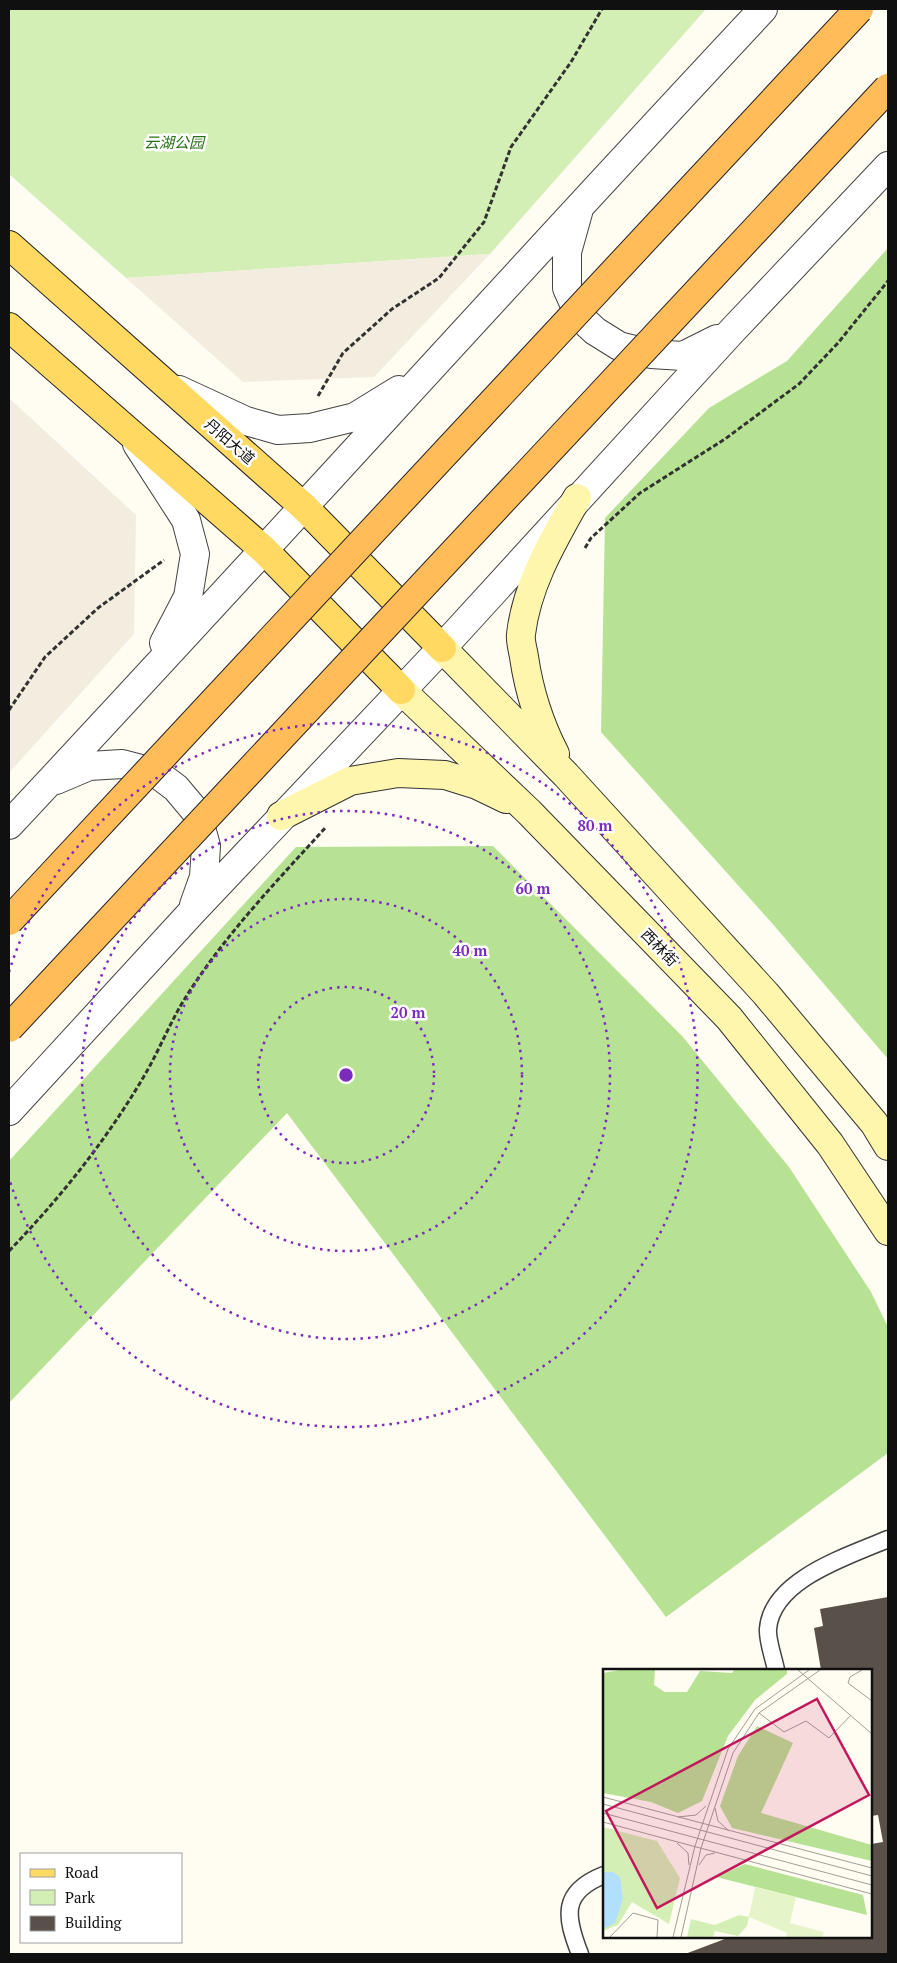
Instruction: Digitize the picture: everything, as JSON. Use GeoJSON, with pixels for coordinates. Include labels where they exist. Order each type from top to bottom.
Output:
{"type":"FeatureCollection","features":[{"type":"Feature","properties":{"kind":"highway"},"geometry":{"type":"LineString","coordinates":[[9,921],[859,9]]}},
{"type":"Feature","properties":{"kind":"highway"},"geometry":{"type":"LineString","coordinates":[[9,1028],[888,88]]}},
{"type":"Feature","properties":{"kind":"main road","name":"丹阳大道"},"geometry":{"type":"LineString","coordinates":[[9,246],[304,507],[442,648]]}},
{"type":"Feature","properties":{"kind":"main road"},"geometry":{"type":"LineString","coordinates":[[9,327],[264,550],[401,690]]}},
{"type":"Feature","properties":{"kind":"main road"},"geometry":{"type":"LineString","coordinates":[[566,775],[545,734],[530,692],[520,636],[530,594],[546,553],[577,498]]}},
{"type":"Feature","properties":{"kind":"main road"},"geometry":{"type":"LineString","coordinates":[[442,648],[566,775],[766,994],[874,1123],[888,1146]]}},
{"type":"Feature","properties":{"kind":"main road","name":"西林街"},"geometry":{"type":"LineString","coordinates":[[401,690],[529,812],[729,1018],[830,1144],[888,1231]]}},
{"type":"Feature","properties":{"kind":"main road"},"geometry":{"type":"LineString","coordinates":[[281,816],[350,781],[398,773],[445,775],[477,785],[529,812]]}},
{"type":"Feature","properties":{"kind":"street"},"geometry":{"type":"LineString","coordinates":[[9,826],[430,371],[581,203],[763,9]]}},
{"type":"Feature","properties":{"kind":"street"},"geometry":{"type":"LineString","coordinates":[[9,1111],[281,816],[442,648],[577,498],[731,332],[888,166]]}},
{"type":"Feature","properties":{"kind":"street"},"geometry":{"type":"LineString","coordinates":[[581,203],[567,252],[567,288],[580,318],[595,331],[620,346],[651,354],[683,356],[731,332]]}},
{"type":"Feature","properties":{"kind":"street"},"geometry":{"type":"LineString","coordinates":[[162,382],[246,421],[278,430],[310,428],[355,417],[430,371]]}},
{"type":"Feature","properties":{"kind":"street"},"geometry":{"type":"LineString","coordinates":[[127,430],[186,520],[195,554],[188,597],[167,639],[128,696]]}},
{"type":"Feature","properties":{"kind":"street"},"geometry":{"type":"LineString","coordinates":[[48,784],[89,766],[122,764],[156,773],[176,788],[197,813],[206,846],[204,877],[192,912]]}},
{"type":"Feature","properties":{"kind":"lane"},"geometry":{"type":"LineString","coordinates":[[776,1669],[768,1630],[773,1611],[786,1592],[826,1565],[888,1539]]}},
{"type":"Feature","properties":{"kind":"lane"},"geometry":{"type":"LineString","coordinates":[[580,1954],[572,1934],[569,1912],[573,1897],[586,1883],[603,1875]]}},
{"type":"Feature","properties":{"kind":"path"},"geometry":{"type":"LineString","coordinates":[[310,428],[318,396],[343,353],[392,309],[439,278],[484,222],[511,147],[571,62],[602,9]]}},
{"type":"Feature","properties":{"kind":"path"},"geometry":{"type":"LineString","coordinates":[[9,710],[45,657],[98,608],[169,557],[195,554]]}},
{"type":"Feature","properties":{"kind":"green space","name":"云湖公园"},"geometry":{"type":"Polygon","coordinates":[[[9,9],[706,9],[490,254],[126,278],[9,174],[9,9]]]}},
{"type":"Feature","properties":{"kind":"green space"},"geometry":{"type":"Polygon","coordinates":[[[888,248],[888,1059],[771,922],[601,732],[605,518],[709,408],[787,361],[888,248]]]}},
{"type":"Feature","properties":{"kind":"green space"},"geometry":{"type":"Polygon","coordinates":[[[493,846],[683,1037],[789,1167],[871,1292],[888,1327],[888,1453],[666,1617],[287,1113],[9,1403],[9,1161],[296,847],[493,846]]]}},
{"type":"Feature","properties":{"kind":"shaded area"},"geometry":{"type":"Polygon","coordinates":[[[490,254],[374,377],[243,382],[126,278],[490,254]]]}},
{"type":"Feature","properties":{"kind":"shaded area"},"geometry":{"type":"Polygon","coordinates":[[[9,398],[136,515],[134,634],[9,773],[9,398]]]}},
{"type":"Feature","properties":{"kind":"building"},"geometry":{"type":"Polygon","coordinates":[[[888,1597],[888,1954],[685,1954],[727,1938],[872,1938],[872,1844],[883,1842],[878,1815],[872,1816],[872,1669],[821,1669],[814,1628],[823,1626],[820,1609],[888,1597]]]}}]}
